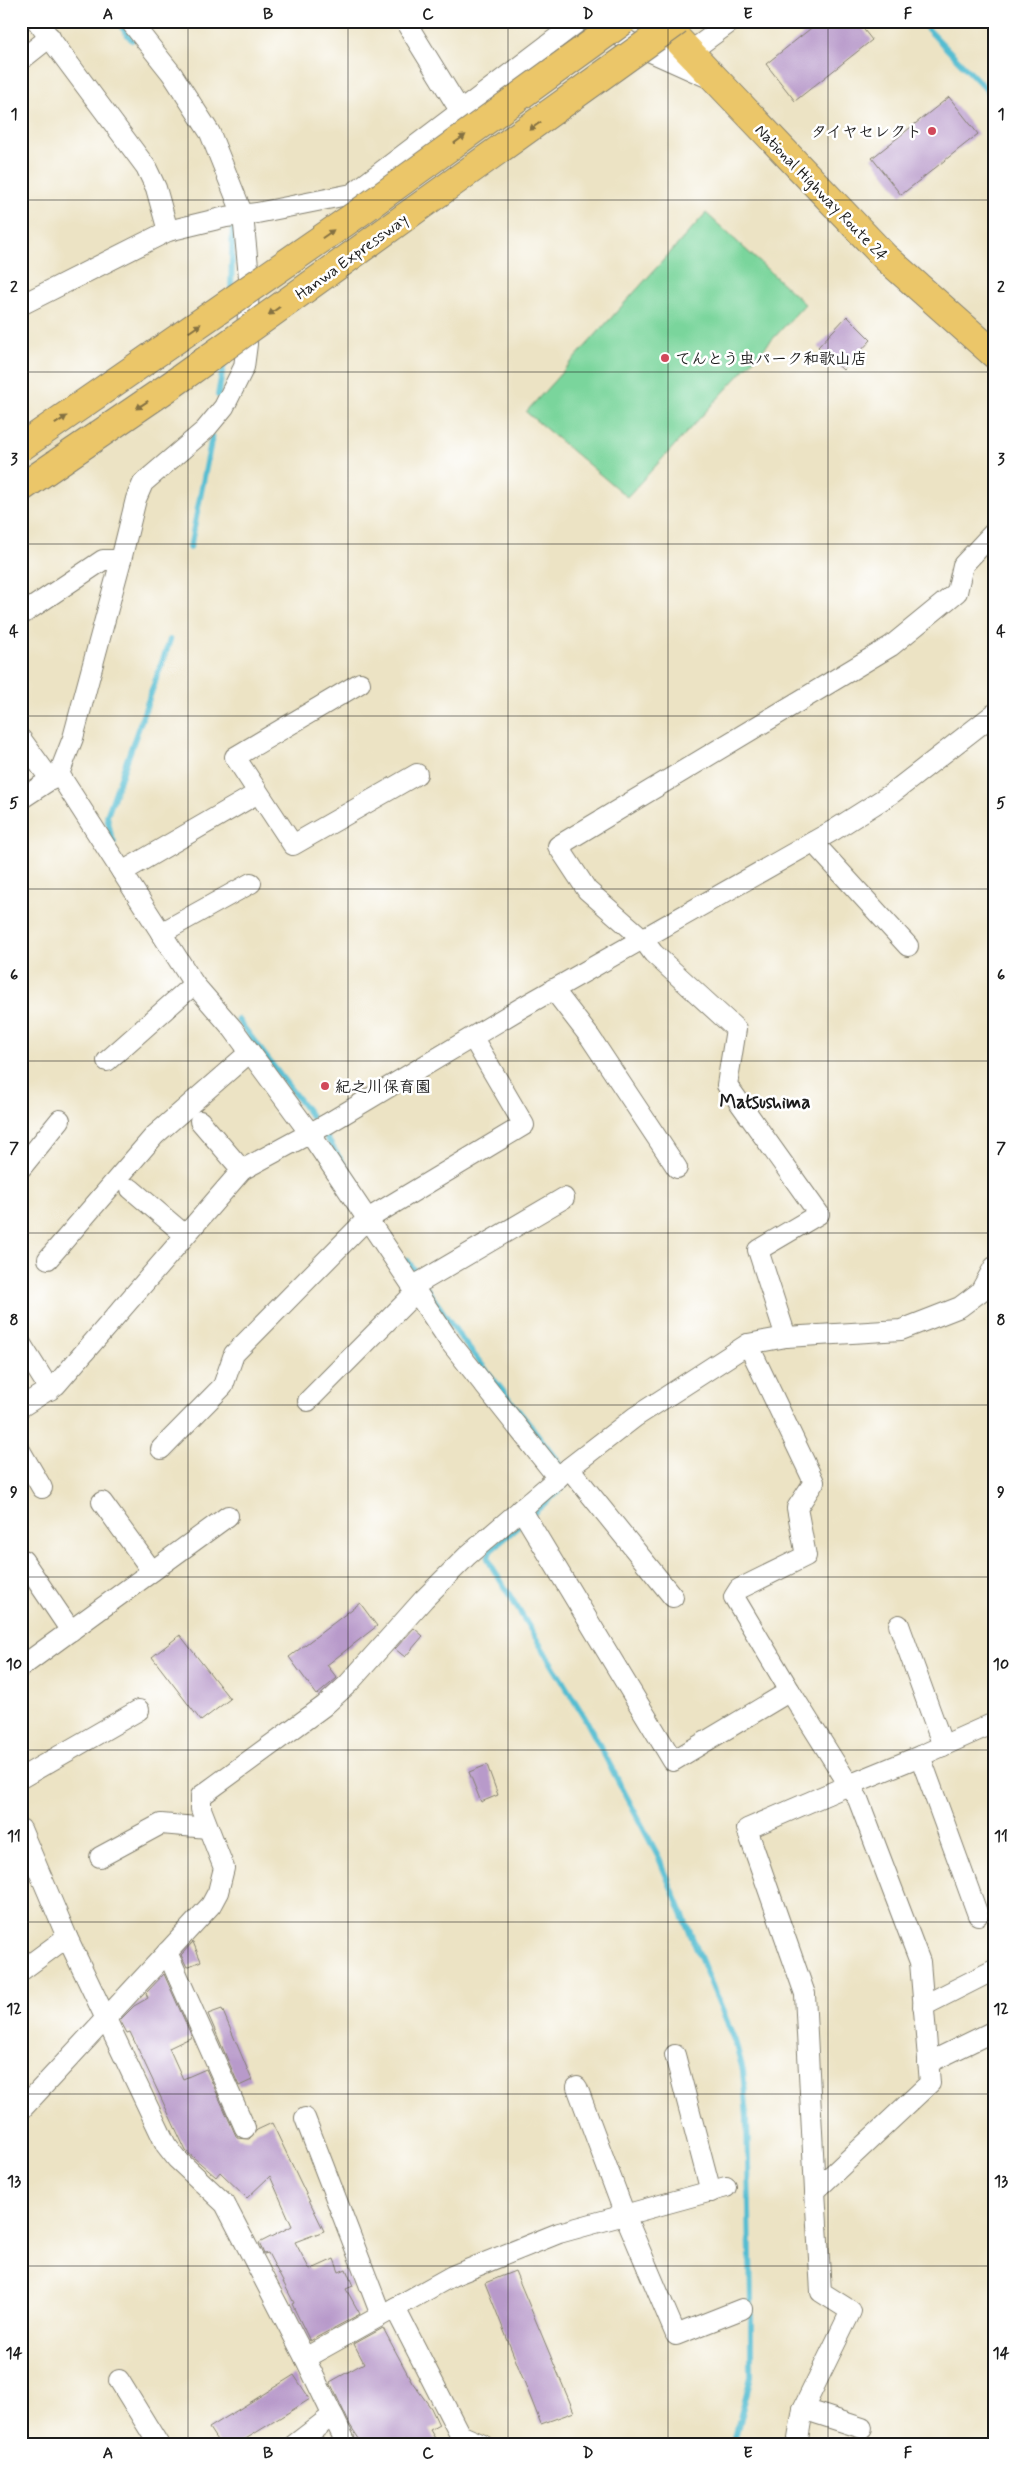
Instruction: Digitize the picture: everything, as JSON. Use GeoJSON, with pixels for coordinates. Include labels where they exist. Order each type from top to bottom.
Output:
{"type":"FeatureCollection","features":[{"type":"Feature","properties":{"kind":"highway","name":"Hanwa Expressway"},"geometry":{"type":"LineString","coordinates":[[21,447],[360,212],[623,21]]}},
{"type":"Feature","properties":{"kind":"highway","name":"National Highway Route 24"},"geometry":{"type":"LineString","coordinates":[[660,21],[682,58],[716,81],[885,257],[994,354]]}},
{"type":"Feature","properties":{"kind":"highway","name":"Hanwa Expressway"},"geometry":{"type":"LineString","coordinates":[[21,488],[170,386],[678,21]]}},
{"type":"Feature","properties":{"kind":"highway"},"geometry":{"type":"LineString","coordinates":[[574,97],[694,21]]}},
{"type":"Feature","properties":{"kind":"street"},"geometry":{"type":"LineString","coordinates":[[37,21],[146,167],[156,188],[168,231]]}},
{"type":"Feature","properties":{"kind":"street"},"geometry":{"type":"LineString","coordinates":[[21,799],[55,777],[73,738],[136,498],[143,483],[205,430],[224,407],[244,367],[247,344],[249,277],[235,216],[210,134],[172,74],[130,21]]}},
{"type":"Feature","properties":{"kind":"street"},"geometry":{"type":"LineString","coordinates":[[21,305],[168,231],[352,194],[579,21]]}},
{"type":"Feature","properties":{"kind":"street"},"geometry":{"type":"LineString","coordinates":[[594,21],[633,44],[682,58],[732,21]]}},
{"type":"Feature","properties":{"kind":"street"},"geometry":{"type":"LineString","coordinates":[[408,26],[461,112]]}},
{"type":"Feature","properties":{"kind":"street"},"geometry":{"type":"LineString","coordinates":[[21,60],[50,37]]}},
{"type":"Feature","properties":{"kind":"street"},"geometry":{"type":"LineString","coordinates":[[786,1337],[758,1250],[819,1214],[727,1085],[736,1029],[653,953],[643,939],[588,890],[558,846],[891,646],[957,592],[964,565],[994,532]]}},
{"type":"Feature","properties":{"kind":"street"},"geometry":{"type":"LineString","coordinates":[[21,615],[103,560],[121,560]]}},
{"type":"Feature","properties":{"kind":"street"},"geometry":{"type":"LineString","coordinates":[[360,683],[235,757],[293,845],[416,774]]}},
{"type":"Feature","properties":{"kind":"street"},"geometry":{"type":"LineString","coordinates":[[21,1407],[50,1390],[242,1170],[326,1124],[553,989],[813,842],[891,794],[994,714]]}},
{"type":"Feature","properties":{"kind":"street"},"geometry":{"type":"LineString","coordinates":[[21,739],[55,777],[127,869],[166,931],[194,984],[250,1052],[373,1216],[418,1285],[450,1342],[673,1597]]}},
{"type":"Feature","properties":{"kind":"street"},"geometry":{"type":"LineString","coordinates":[[127,869],[258,793]]}},
{"type":"Feature","properties":{"kind":"street"},"geometry":{"type":"LineString","coordinates":[[813,842],[908,946]]}},
{"type":"Feature","properties":{"kind":"street"},"geometry":{"type":"LineString","coordinates":[[166,931],[251,883]]}},
{"type":"Feature","properties":{"kind":"street"},"geometry":{"type":"LineString","coordinates":[[107,1061],[194,984]]}},
{"type":"Feature","properties":{"kind":"street"},"geometry":{"type":"LineString","coordinates":[[553,989],[590,1037],[677,1168]]}},
{"type":"Feature","properties":{"kind":"street"},"geometry":{"type":"LineString","coordinates":[[161,1449],[223,1386],[234,1354],[373,1216],[524,1125],[473,1038]]}},
{"type":"Feature","properties":{"kind":"street"},"geometry":{"type":"LineString","coordinates":[[48,1259],[155,1135],[250,1052]]}},
{"type":"Feature","properties":{"kind":"street"},"geometry":{"type":"LineString","coordinates":[[21,1168],[60,1120]]}},
{"type":"Feature","properties":{"kind":"street"},"geometry":{"type":"LineString","coordinates":[[200,1121],[242,1170]]}},
{"type":"Feature","properties":{"kind":"street"},"geometry":{"type":"LineString","coordinates":[[131,1189],[185,1235]]}},
{"type":"Feature","properties":{"kind":"street"},"geometry":{"type":"LineString","coordinates":[[308,1401],[418,1285],[564,1198]]}},
{"type":"Feature","properties":{"kind":"street"},"geometry":{"type":"LineString","coordinates":[[21,2110],[211,1905],[218,1892],[224,1868],[201,1810],[201,1796],[324,1706],[348,1684],[424,1599],[467,1556],[525,1516],[564,1473],[635,1417],[748,1344],[786,1337],[900,1330],[960,1307],[980,1292],[994,1268]]}},
{"type":"Feature","properties":{"kind":"street"},"geometry":{"type":"LineString","coordinates":[[21,1344],[50,1390]]}},
{"type":"Feature","properties":{"kind":"street"},"geometry":{"type":"LineString","coordinates":[[748,1344],[814,1482],[797,1508],[806,1556],[739,1589],[734,1597],[858,1799],[920,1962],[930,2082],[815,2191]]}},
{"type":"Feature","properties":{"kind":"street"},"geometry":{"type":"LineString","coordinates":[[21,1452],[42,1488]]}},
{"type":"Feature","properties":{"kind":"street"},"geometry":{"type":"LineString","coordinates":[[102,1502],[152,1571]]}},
{"type":"Feature","properties":{"kind":"street"},"geometry":{"type":"LineString","coordinates":[[24,1659],[71,1631],[228,1516]]}},
{"type":"Feature","properties":{"kind":"street"},"geometry":{"type":"LineString","coordinates":[[525,1516],[674,1761],[790,1691]]}},
{"type":"Feature","properties":{"kind":"street"},"geometry":{"type":"LineString","coordinates":[[24,1560],[71,1631]]}},
{"type":"Feature","properties":{"kind":"street"},"geometry":{"type":"LineString","coordinates":[[898,1625],[943,1746]]}},
{"type":"Feature","properties":{"kind":"street"},"geometry":{"type":"LineString","coordinates":[[21,1778],[139,1710]]}},
{"type":"Feature","properties":{"kind":"street"},"geometry":{"type":"LineString","coordinates":[[797,2445],[803,2409],[851,2311],[821,2292],[805,1994],[747,1829],[994,1723]]}},
{"type":"Feature","properties":{"kind":"street"},"geometry":{"type":"LineString","coordinates":[[920,1756],[978,1915]]}},
{"type":"Feature","properties":{"kind":"street"},"geometry":{"type":"LineString","coordinates":[[100,1858],[161,1824],[208,1828]]}},
{"type":"Feature","properties":{"kind":"street"},"geometry":{"type":"LineString","coordinates":[[21,1829],[28,1864],[66,1937],[166,2145],[177,2159],[225,2204],[305,2358],[347,2445]]}},
{"type":"Feature","properties":{"kind":"street"},"geometry":{"type":"LineString","coordinates":[[21,1971],[66,1937]]}},
{"type":"Feature","properties":{"kind":"street"},"geometry":{"type":"LineString","coordinates":[[167,1952],[245,2128]]}},
{"type":"Feature","properties":{"kind":"street"},"geometry":{"type":"LineString","coordinates":[[923,2006],[994,1970]]}},
{"type":"Feature","properties":{"kind":"street"},"geometry":{"type":"LineString","coordinates":[[928,2063],[994,2031]]}},
{"type":"Feature","properties":{"kind":"street"},"geometry":{"type":"LineString","coordinates":[[305,2358],[452,2276],[559,2233],[718,2190],[675,2055]]}},
{"type":"Feature","properties":{"kind":"street"},"geometry":{"type":"LineString","coordinates":[[577,2087],[625,2215],[676,2335],[742,2308]]}},
{"type":"Feature","properties":{"kind":"street"},"geometry":{"type":"LineString","coordinates":[[305,2118],[388,2311],[460,2434],[483,2445]]}},
{"type":"Feature","properties":{"kind":"street"},"geometry":{"type":"LineString","coordinates":[[120,2380],[159,2445]]}},
{"type":"Feature","properties":{"kind":"street"},"geometry":{"type":"LineString","coordinates":[[803,2409],[862,2428]]}},
{"type":"Feature","properties":{"kind":"street"},"geometry":{"type":"LineString","coordinates":[[294,2445],[332,2414]]}},
{"type":"Feature","properties":{"kind":"green space","name":"てんとう虫パーク和歌山店"},"geometry":{"type":"Polygon","coordinates":[[[706,213],[805,304],[627,497],[526,412],[706,213]]]}},
{"type":"Feature","properties":{"kind":"building"},"geometry":{"type":"Polygon","coordinates":[[[820,21],[857,21],[872,40],[795,101],[766,64],[820,21]]]}},
{"type":"Feature","properties":{"kind":"building"},"geometry":{"type":"Polygon","coordinates":[[[949,97],[978,134],[901,195],[872,158],[949,97]]]}},
{"type":"Feature","properties":{"kind":"building"},"geometry":{"type":"Polygon","coordinates":[[[847,316],[871,340],[843,370],[818,347],[847,316]]]}},
{"type":"Feature","properties":{"kind":"building"},"geometry":{"type":"Polygon","coordinates":[[[360,1603],[377,1626],[327,1665],[337,1678],[317,1695],[289,1657],[360,1603]]]}},
{"type":"Feature","properties":{"kind":"building"},"geometry":{"type":"Polygon","coordinates":[[[414,1628],[423,1636],[405,1657],[395,1649],[414,1628]]]}},
{"type":"Feature","properties":{"kind":"building"},"geometry":{"type":"Polygon","coordinates":[[[180,1635],[230,1699],[201,1721],[152,1657],[180,1635]]]}},
{"type":"Feature","properties":{"kind":"building"},"geometry":{"type":"Polygon","coordinates":[[[487,1765],[498,1795],[481,1802],[469,1772],[487,1765]]]}},
{"type":"Feature","properties":{"kind":"building"},"geometry":{"type":"Polygon","coordinates":[[[193,1942],[201,1961],[187,1967],[181,1955],[193,1942]]]}},
{"type":"Feature","properties":{"kind":"building"},"geometry":{"type":"Polygon","coordinates":[[[164,1974],[192,2037],[169,2048],[183,2079],[206,2069],[237,2138],[249,2139],[257,2130],[272,2123],[324,2231],[295,2242],[310,2270],[334,2259],[339,2272],[346,2269],[353,2286],[346,2289],[360,2314],[310,2341],[292,2304],[294,2303],[268,2253],[264,2254],[259,2243],[292,2226],[270,2176],[247,2198],[220,2172],[216,2177],[186,2151],[130,2032],[127,2033],[120,2020],[134,2006],[148,1998],[146,1993],[164,1974]]]}},
{"type":"Feature","properties":{"kind":"building"},"geometry":{"type":"Polygon","coordinates":[[[222,2009],[252,2080],[239,2086],[208,2014],[222,2009]]]}},
{"type":"Feature","properties":{"kind":"building"},"geometry":{"type":"Polygon","coordinates":[[[515,2271],[574,2412],[541,2424],[485,2283],[515,2271]]]}},
{"type":"Feature","properties":{"kind":"building"},"geometry":{"type":"Polygon","coordinates":[[[383,2328],[412,2382],[431,2408],[439,2425],[430,2430],[439,2445],[409,2445],[406,2440],[394,2445],[363,2445],[350,2425],[330,2382],[364,2363],[354,2344],[383,2328]]]}},
{"type":"Feature","properties":{"kind":"building"},"geometry":{"type":"Polygon","coordinates":[[[294,2375],[310,2399],[236,2445],[220,2445],[209,2428],[294,2375]]]}},
{"type":"Feature","properties":{"kind":"waterway"},"geometry":{"type":"LineString","coordinates":[[117,21],[132,40]]}},
{"type":"Feature","properties":{"kind":"waterway"},"geometry":{"type":"LineString","coordinates":[[920,21],[989,92],[994,88]]}},
{"type":"Feature","properties":{"kind":"waterway"},"geometry":{"type":"LineString","coordinates":[[231,293],[233,218]]}},
{"type":"Feature","properties":{"kind":"waterway"},"geometry":{"type":"LineString","coordinates":[[218,395],[225,357]]}},
{"type":"Feature","properties":{"kind":"waterway"},"geometry":{"type":"LineString","coordinates":[[190,548],[212,437]]}},
{"type":"Feature","properties":{"kind":"waterway"},"geometry":{"type":"LineString","coordinates":[[114,842],[107,816],[170,640]]}},
{"type":"Feature","properties":{"kind":"waterway"},"geometry":{"type":"LineString","coordinates":[[238,1020],[312,1117]]}},
{"type":"Feature","properties":{"kind":"waterway"},"geometry":{"type":"LineString","coordinates":[[323,1132],[353,1179]]}},
{"type":"Feature","properties":{"kind":"waterway"},"geometry":{"type":"LineString","coordinates":[[407,1260],[463,1341],[556,1458],[560,1467]]}},
{"type":"Feature","properties":{"kind":"waterway"},"geometry":{"type":"LineString","coordinates":[[564,1479],[564,1486],[490,1551],[488,1558],[585,1718],[659,1858],[735,2041],[743,2070],[747,2117],[751,2377],[733,2445]]}},
{"type":"Feature","properties":{"kind":"place","name":"タイヤセレクト"},"geometry":{"type":"Point","coordinates":[932,131]}},
{"type":"Feature","properties":{"kind":"place","name":"てんとう虫パーク和歌山店"},"geometry":{"type":"Point","coordinates":[665,358]}},
{"type":"Feature","properties":{"kind":"place","name":"紀之川保育園"},"geometry":{"type":"Point","coordinates":[325,1086]}},
{"type":"Feature","properties":{"kind":"district","name":"Matsushima"},"geometry":{"type":"Point","coordinates":[765,1101]}}]}
